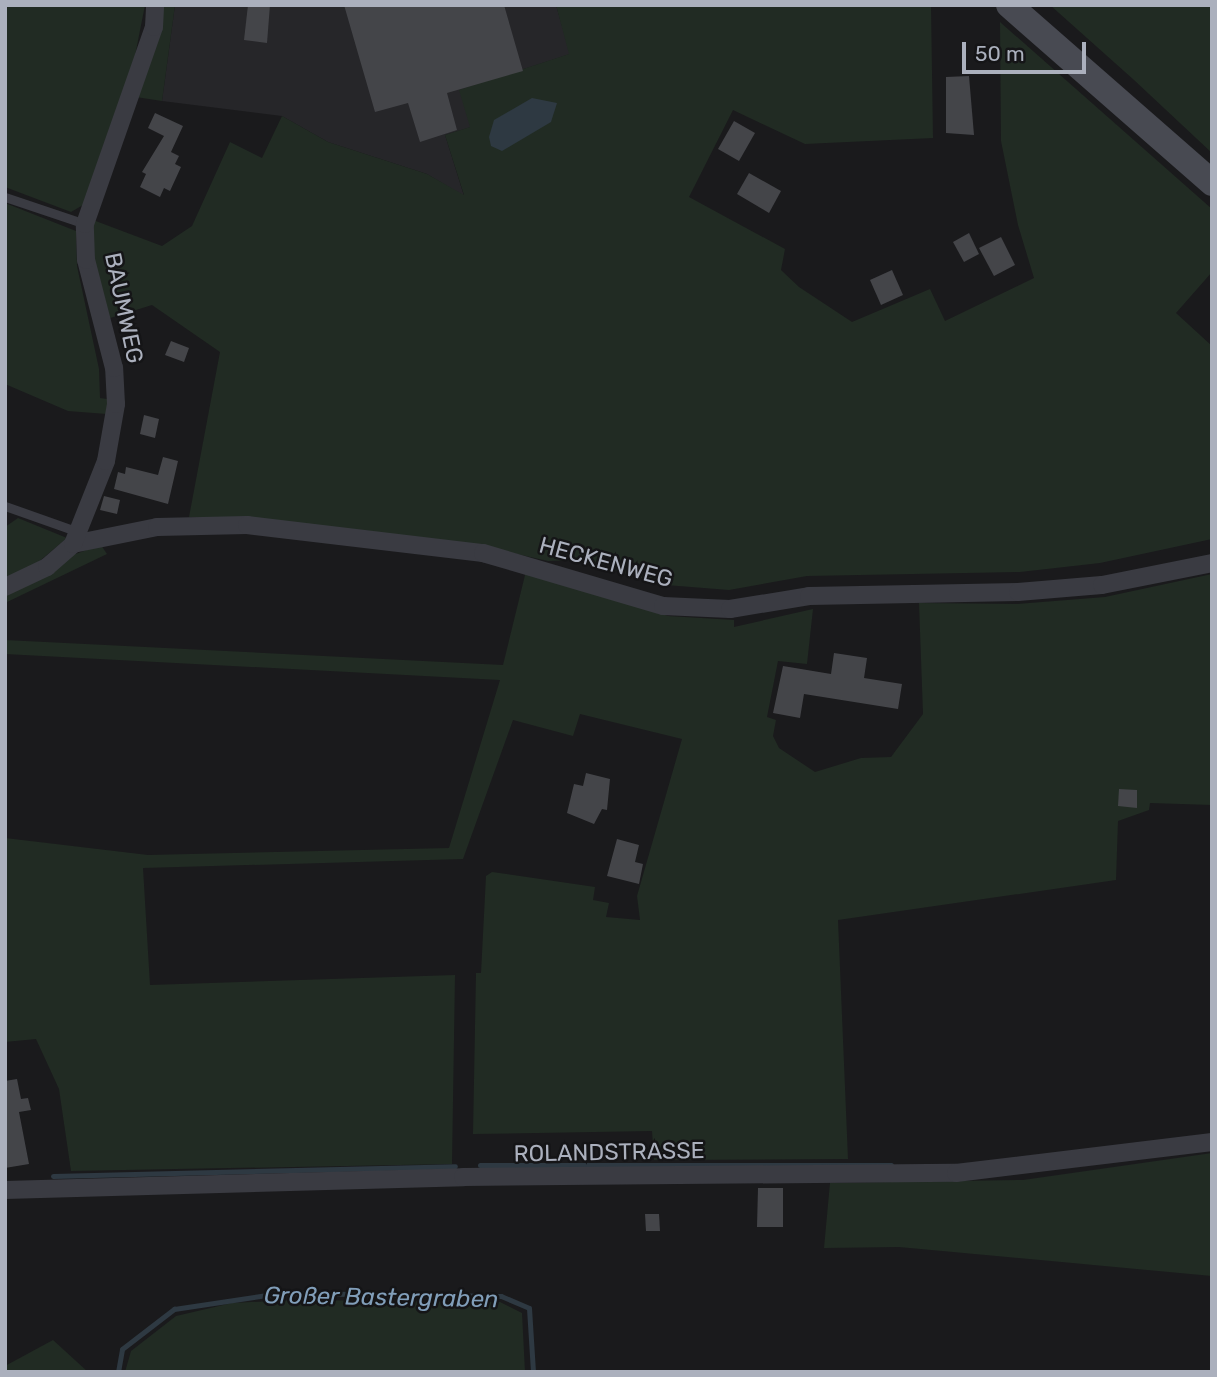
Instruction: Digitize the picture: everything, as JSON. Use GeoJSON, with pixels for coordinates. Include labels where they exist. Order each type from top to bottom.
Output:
{"type":"FeatureCollection","features":[{"type":"Feature","properties":{"kind":"main road"},"geometry":{"type":"LineString","coordinates":[[1009,5],[1212,183]]}},
{"type":"Feature","properties":{"kind":"street","name":"BAUMWEG"},"geometry":{"type":"LineString","coordinates":[[77,538],[106,461],[116,404],[107,331],[86,260],[85,225],[154,27],[155,5]]}},
{"type":"Feature","properties":{"kind":"street","name":"HECKENWEG"},"geometry":{"type":"LineString","coordinates":[[77,538],[157,527],[247,525],[483,553],[663,606],[730,609],[808,596],[1018,592],[1102,585],[1212,562]]}},
{"type":"Feature","properties":{"kind":"street"},"geometry":{"type":"LineString","coordinates":[[5,587],[47,566],[77,538]]}},
{"type":"Feature","properties":{"kind":"street","name":"ROLANDSTRASSE"},"geometry":{"type":"LineString","coordinates":[[5,1189],[463,1177],[956,1173],[1212,1142]]}},
{"type":"Feature","properties":{"kind":"lane"},"geometry":{"type":"LineString","coordinates":[[5,197],[85,225]]}},
{"type":"Feature","properties":{"kind":"lane"},"geometry":{"type":"LineString","coordinates":[[5,506],[77,538]]}},
{"type":"Feature","properties":{"kind":"shaded area"},"geometry":{"type":"Polygon","coordinates":[[[5,5],[145,5],[134,61],[83,205],[71,212],[5,187],[5,5]]]}},
{"type":"Feature","properties":{"kind":"shaded area"},"geometry":{"type":"Polygon","coordinates":[[[161,5],[175,5],[162,101],[136,97],[161,5]]]}},
{"type":"Feature","properties":{"kind":"shaded area"},"geometry":{"type":"Polygon","coordinates":[[[175,5],[556,5],[570,54],[524,69],[471,127],[445,135],[464,196],[427,174],[328,142],[282,116],[162,101],[175,5]]]}},
{"type":"Feature","properties":{"kind":"shaded area"},"geometry":{"type":"Polygon","coordinates":[[[556,5],[931,5],[933,138],[805,144],[733,110],[689,197],[785,249],[781,270],[799,287],[852,322],[930,289],[945,321],[1034,278],[1018,225],[1001,141],[1000,22],[1212,209],[1212,272],[1176,313],[1212,346],[1212,539],[1100,563],[1020,572],[807,576],[729,590],[666,585],[578,560],[548,561],[485,547],[246,518],[189,517],[220,352],[152,305],[107,319],[94,265],[93,220],[162,246],[192,226],[230,142],[262,158],[282,116],[328,142],[427,174],[464,195],[445,135],[470,127],[459,90],[569,54],[556,5]]]}},
{"type":"Feature","properties":{"kind":"shaded area"},"geometry":{"type":"Polygon","coordinates":[[[1050,5],[1212,5],[1212,153],[1134,80],[1050,5]]]}},
{"type":"Feature","properties":{"kind":"shaded area"},"geometry":{"type":"Polygon","coordinates":[[[532,98],[557,103],[551,122],[502,151],[491,146],[489,137],[494,120],[532,98]]]}},
{"type":"Feature","properties":{"kind":"shaded area"},"geometry":{"type":"Polygon","coordinates":[[[5,203],[76,231],[77,266],[99,369],[100,398],[107,399],[107,414],[68,411],[5,384],[5,203]]]}},
{"type":"Feature","properties":{"kind":"shaded area"},"geometry":{"type":"Polygon","coordinates":[[[18,518],[67,538],[36,564],[5,579],[5,527],[18,518]]]}},
{"type":"Feature","properties":{"kind":"shaded area"},"geometry":{"type":"Polygon","coordinates":[[[101,545],[107,554],[5,603],[5,592],[67,557],[101,545]]]}},
{"type":"Feature","properties":{"kind":"shaded area"},"geometry":{"type":"Polygon","coordinates":[[[526,571],[668,616],[734,620],[734,627],[813,609],[807,664],[778,661],[767,717],[776,720],[773,736],[779,748],[815,772],[861,758],[891,757],[923,714],[919,603],[1017,604],[1105,597],[1212,574],[1212,805],[1150,803],[1149,810],[1118,821],[1116,880],[838,920],[848,1159],[654,1160],[652,1131],[473,1134],[476,973],[481,973],[486,876],[492,872],[595,887],[593,900],[609,903],[606,917],[640,920],[637,896],[682,739],[580,714],[573,736],[513,720],[463,859],[143,868],[150,985],[455,975],[452,1164],[71,1171],[59,1089],[36,1039],[5,1042],[5,838],[148,855],[449,848],[500,680],[5,654],[5,640],[503,665],[526,571]]]}},
{"type":"Feature","properties":{"kind":"shaded area"},"geometry":{"type":"Polygon","coordinates":[[[1212,1153],[1212,1276],[899,1247],[824,1248],[830,1183],[1023,1180],[1212,1153]]]}},
{"type":"Feature","properties":{"kind":"shaded area"},"geometry":{"type":"Polygon","coordinates":[[[294,1300],[500,1302],[522,1313],[525,1372],[125,1372],[131,1351],[176,1316],[232,1303],[294,1300]]]}},
{"type":"Feature","properties":{"kind":"shaded area"},"geometry":{"type":"Polygon","coordinates":[[[53,1340],[88,1372],[5,1372],[5,1366],[53,1340]]]}},
{"type":"Feature","properties":{"kind":"building"},"geometry":{"type":"Polygon","coordinates":[[[248,5],[270,5],[267,43],[244,40],[248,5]]]}},
{"type":"Feature","properties":{"kind":"building"},"geometry":{"type":"Polygon","coordinates":[[[344,5],[504,5],[523,71],[447,93],[457,130],[420,142],[408,103],[375,112],[344,5]]]}},
{"type":"Feature","properties":{"kind":"building"},"geometry":{"type":"Polygon","coordinates":[[[969,76],[974,135],[946,133],[946,77],[969,76]]]}},
{"type":"Feature","properties":{"kind":"building"},"geometry":{"type":"Polygon","coordinates":[[[155,113],[183,126],[171,152],[179,156],[175,164],[181,167],[170,191],[164,188],[160,197],[140,187],[146,174],[142,172],[164,136],[148,128],[155,113]]]}},
{"type":"Feature","properties":{"kind":"building"},"geometry":{"type":"Polygon","coordinates":[[[734,121],[755,133],[739,161],[718,149],[734,121]]]}},
{"type":"Feature","properties":{"kind":"building"},"geometry":{"type":"Polygon","coordinates":[[[749,173],[781,191],[769,213],[737,194],[749,173]]]}},
{"type":"Feature","properties":{"kind":"building"},"geometry":{"type":"Polygon","coordinates":[[[969,233],[979,254],[964,262],[953,242],[969,233]]]}},
{"type":"Feature","properties":{"kind":"building"},"geometry":{"type":"Polygon","coordinates":[[[1001,237],[1015,265],[994,276],[979,248],[1001,237]]]}},
{"type":"Feature","properties":{"kind":"building"},"geometry":{"type":"Polygon","coordinates":[[[892,270],[903,295],[881,305],[870,280],[892,270]]]}},
{"type":"Feature","properties":{"kind":"building"},"geometry":{"type":"Polygon","coordinates":[[[171,341],[189,348],[184,362],[165,355],[171,341]]]}},
{"type":"Feature","properties":{"kind":"building"},"geometry":{"type":"Polygon","coordinates":[[[144,415],[159,419],[155,438],[140,434],[144,415]]]}},
{"type":"Feature","properties":{"kind":"building"},"geometry":{"type":"Polygon","coordinates":[[[163,457],[178,461],[168,504],[114,489],[118,472],[125,474],[126,467],[158,475],[163,457]]]}},
{"type":"Feature","properties":{"kind":"building"},"geometry":{"type":"Polygon","coordinates":[[[104,496],[120,500],[117,514],[100,510],[104,496]]]}},
{"type":"Feature","properties":{"kind":"building"},"geometry":{"type":"Polygon","coordinates":[[[834,653],[867,658],[864,678],[902,684],[898,709],[804,694],[800,718],[773,713],[783,666],[831,674],[834,653]]]}},
{"type":"Feature","properties":{"kind":"building"},"geometry":{"type":"Polygon","coordinates":[[[586,773],[610,779],[607,810],[602,809],[594,824],[567,813],[574,784],[583,786],[586,773]]]}},
{"type":"Feature","properties":{"kind":"building"},"geometry":{"type":"Polygon","coordinates":[[[1119,789],[1137,790],[1137,808],[1118,806],[1119,789]]]}},
{"type":"Feature","properties":{"kind":"building"},"geometry":{"type":"Polygon","coordinates":[[[617,839],[639,845],[635,862],[643,864],[639,884],[607,876],[617,839]]]}},
{"type":"Feature","properties":{"kind":"building"},"geometry":{"type":"Polygon","coordinates":[[[17,1079],[21,1099],[28,1098],[31,1110],[19,1112],[29,1164],[5,1168],[5,1081],[17,1079]]]}},
{"type":"Feature","properties":{"kind":"building"},"geometry":{"type":"Polygon","coordinates":[[[758,1188],[783,1188],[783,1227],[757,1227],[758,1188]]]}},
{"type":"Feature","properties":{"kind":"building"},"geometry":{"type":"Polygon","coordinates":[[[645,1214],[659,1214],[660,1231],[646,1231],[645,1214]]]}},
{"type":"Feature","properties":{"kind":"waterway"},"geometry":{"type":"LineString","coordinates":[[480,1165],[891,1165]]}},
{"type":"Feature","properties":{"kind":"waterway"},"geometry":{"type":"LineString","coordinates":[[53,1176],[455,1166]]}},
{"type":"Feature","properties":{"kind":"waterway","name":"Großer Bastergraben"},"geometry":{"type":"LineString","coordinates":[[118,1372],[122,1349],[174,1309],[280,1293],[501,1296],[529,1308],[533,1372]]}}]}
